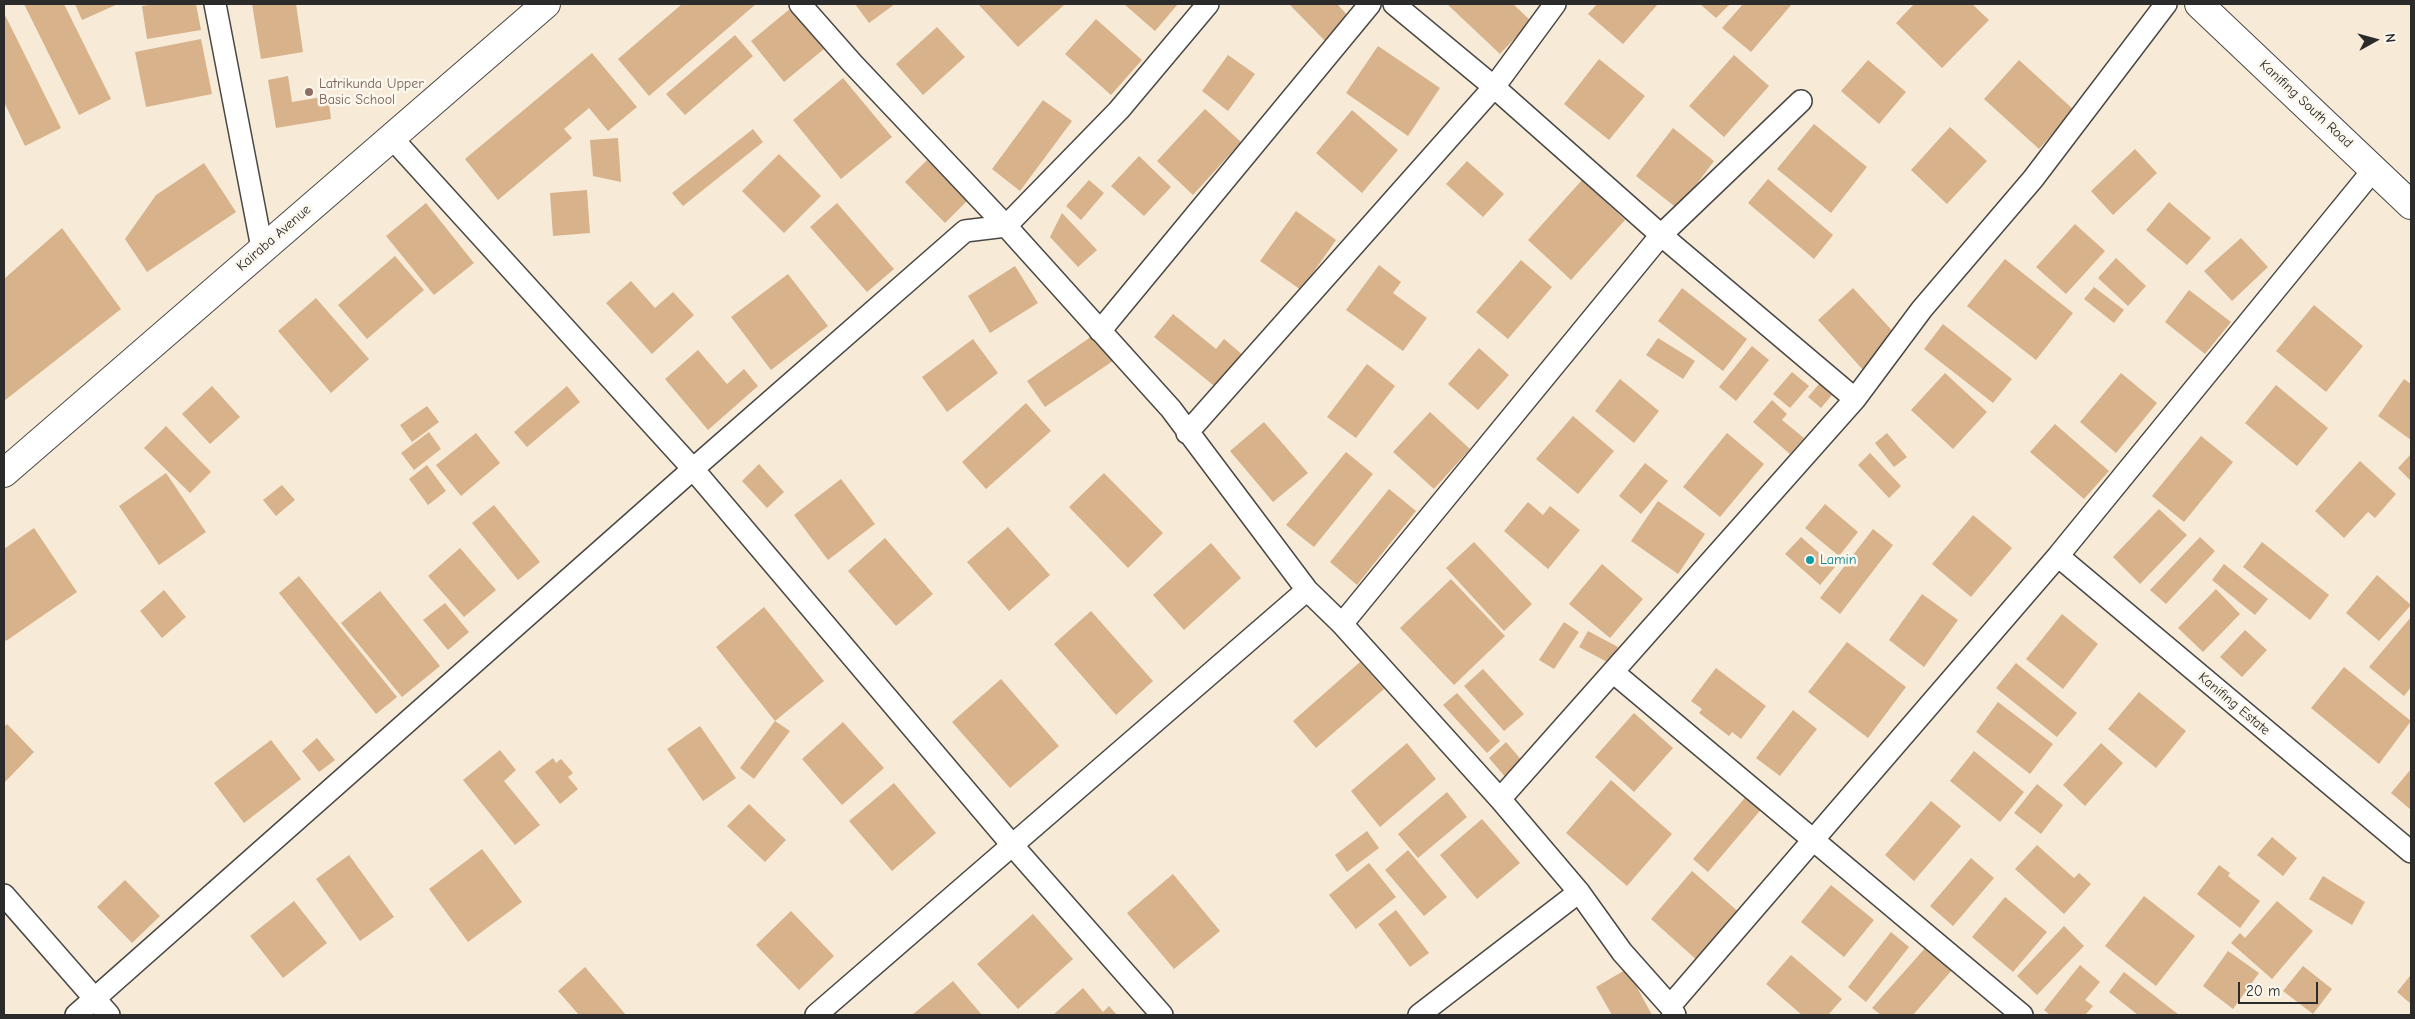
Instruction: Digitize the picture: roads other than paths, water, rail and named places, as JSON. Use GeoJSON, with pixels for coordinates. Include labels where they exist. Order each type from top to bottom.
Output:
{"type":"FeatureCollection","features":[{"type":"Feature","properties":{"kind":"street"},"geometry":{"type":"LineString","coordinates":[[215,4],[262,248]]}},
{"type":"Feature","properties":{"kind":"street","name":"Kairaba Avenue"},"geometry":{"type":"LineString","coordinates":[[4,473],[546,4]]}},
{"type":"Feature","properties":{"kind":"street"},"geometry":{"type":"LineString","coordinates":[[800,4],[852,63],[1006,226],[1171,409],[1187,433],[1307,590],[1342,624],[1500,799],[1579,892],[1622,952],[1673,1011],[1812,839],[2058,556],[2374,169]]}},
{"type":"Feature","properties":{"kind":"street"},"geometry":{"type":"LineString","coordinates":[[76,1015],[692,469],[965,231],[1006,226],[1119,110],[1208,4]]}},
{"type":"Feature","properties":{"kind":"street"},"geometry":{"type":"LineString","coordinates":[[1100,331],[1370,4]]}},
{"type":"Feature","properties":{"kind":"street"},"geometry":{"type":"LineString","coordinates":[[1394,4],[1494,87],[1661,235],[1855,399]]}},
{"type":"Feature","properties":{"kind":"street"},"geometry":{"type":"LineString","coordinates":[[1187,433],[1494,87],[1554,4]]}},
{"type":"Feature","properties":{"kind":"street"},"geometry":{"type":"LineString","coordinates":[[1500,799],[1855,399],[1922,309],[2033,179],[2166,4]]}},
{"type":"Feature","properties":{"kind":"street","name":"Kanifing South Road"},"geometry":{"type":"LineString","coordinates":[[2199,4],[2411,205]]}},
{"type":"Feature","properties":{"kind":"street"},"geometry":{"type":"LineString","coordinates":[[1342,624],[1661,235],[1800,100]]}},
{"type":"Feature","properties":{"kind":"street"},"geometry":{"type":"LineString","coordinates":[[391,137],[692,469],[1013,846],[1162,1015]]}},
{"type":"Feature","properties":{"kind":"street","name":"Kanifing Estate"},"geometry":{"type":"LineString","coordinates":[[2058,556],[2411,852]]}},
{"type":"Feature","properties":{"kind":"street"},"geometry":{"type":"LineString","coordinates":[[816,1015],[1307,590]]}},
{"type":"Feature","properties":{"kind":"street"},"geometry":{"type":"LineString","coordinates":[[1613,672],[2022,1015]]}},
{"type":"Feature","properties":{"kind":"street"},"geometry":{"type":"LineString","coordinates":[[1419,1015],[1579,892]]}},
{"type":"Feature","properties":{"kind":"street"},"geometry":{"type":"LineString","coordinates":[[4,895],[109,1015]]}},
{"type":"Feature","properties":{"kind":"place","name":"Latrikunda Upper Basic School"},"geometry":{"type":"Point","coordinates":[309,92]}},
{"type":"Feature","properties":{"kind":"place","name":"Lamin"},"geometry":{"type":"Point","coordinates":[1810,560]}}]}
